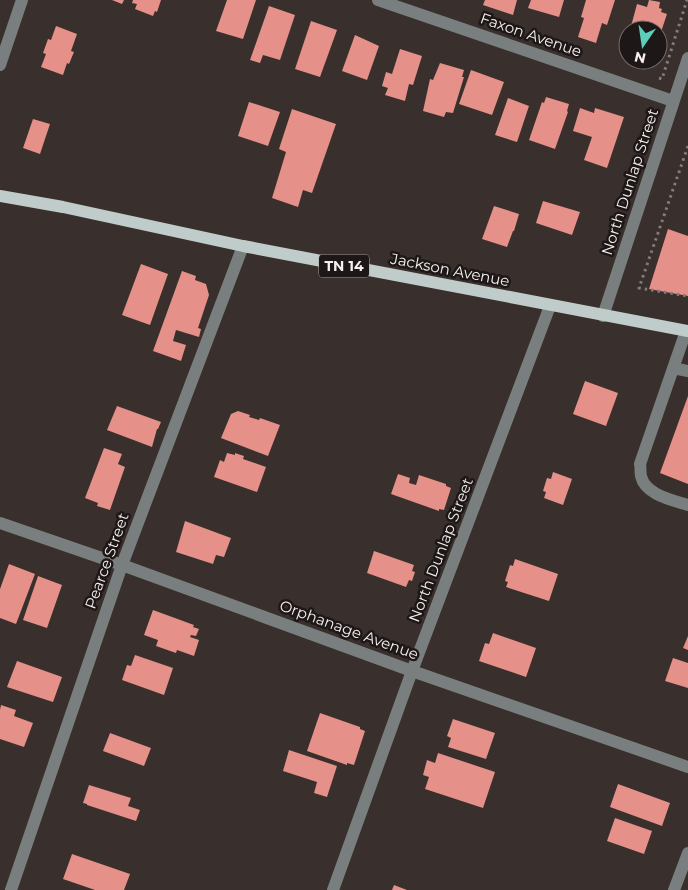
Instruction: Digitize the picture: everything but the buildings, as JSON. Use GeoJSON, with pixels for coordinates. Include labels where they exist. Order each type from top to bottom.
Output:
{"type":"FeatureCollection","features":[{"type":"Feature","properties":{"kind":"main road","name":"Jackson Avenue"},"geometry":{"type":"LineString","coordinates":[[0,196],[63,207],[243,246],[687,331]]}},
{"type":"Feature","properties":{"kind":"street"},"geometry":{"type":"LineString","coordinates":[[0,65],[22,0]]}},
{"type":"Feature","properties":{"kind":"street","name":"Faxon Avenue"},"geometry":{"type":"LineString","coordinates":[[378,0],[673,101]]}},
{"type":"Feature","properties":{"kind":"street","name":"North Dunlap Street"},"geometry":{"type":"LineString","coordinates":[[603,316],[688,58]]}},
{"type":"Feature","properties":{"kind":"street","name":"Pearce Street"},"geometry":{"type":"LineString","coordinates":[[11,890],[122,565],[243,246]]}},
{"type":"Feature","properties":{"kind":"street","name":"North Dunlap Street"},"geometry":{"type":"LineString","coordinates":[[333,890],[412,671],[550,306]]}},
{"type":"Feature","properties":{"kind":"street"},"geometry":{"type":"LineString","coordinates":[[687,331],[640,464],[641,477],[646,486],[656,494],[688,505]]}},
{"type":"Feature","properties":{"kind":"street"},"geometry":{"type":"LineString","coordinates":[[673,368],[688,372]]}},
{"type":"Feature","properties":{"kind":"street","name":"Orphanage Avenue"},"geometry":{"type":"LineString","coordinates":[[0,523],[122,565],[412,671],[688,767]]}},
{"type":"Feature","properties":{"kind":"street"},"geometry":{"type":"LineString","coordinates":[[674,890],[688,853]]}},
{"type":"Feature","properties":{"kind":"path"},"geometry":{"type":"LineString","coordinates":[[662,79],[687,0]]}},
{"type":"Feature","properties":{"kind":"path"},"geometry":{"type":"LineString","coordinates":[[688,146],[639,288],[688,296]]}}]}
